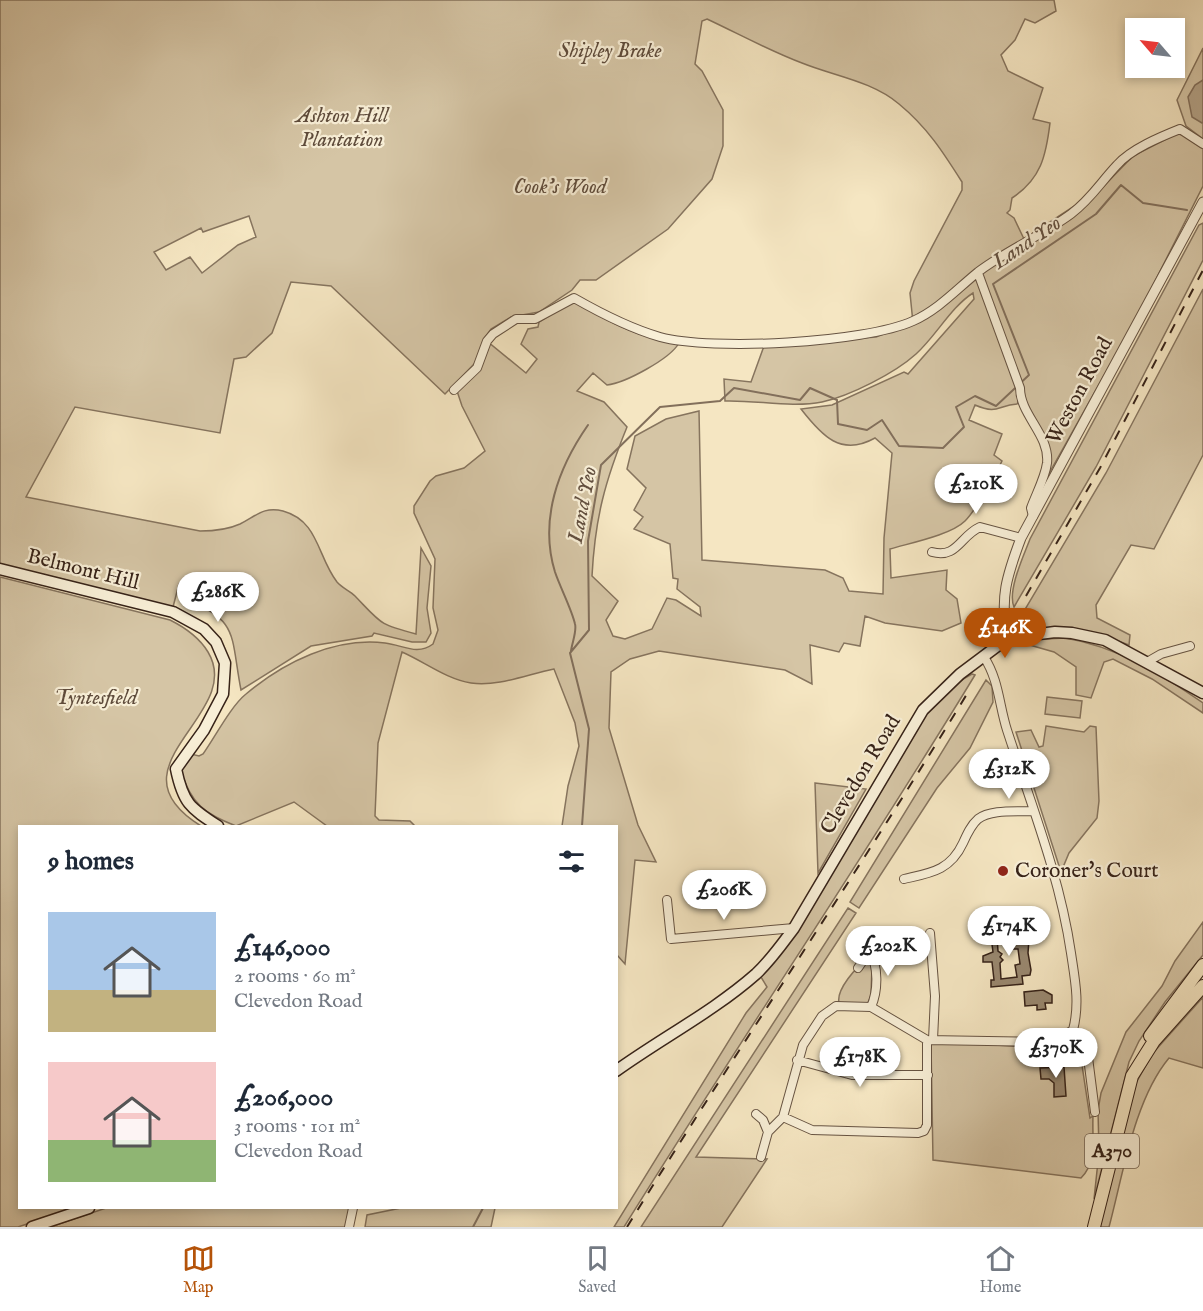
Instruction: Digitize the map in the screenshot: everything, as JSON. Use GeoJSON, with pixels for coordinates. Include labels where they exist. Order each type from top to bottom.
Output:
{"type":"FeatureCollection","features":[{"type":"Feature","properties":{"kind":"main road","name":"Belmont Hill"},"geometry":{"type":"LineString","coordinates":[[0,569],[173,612],[204,629],[216,642],[225,663],[223,694],[204,730],[176,769],[181,796],[217,825]]}},
{"type":"Feature","properties":{"kind":"main road"},"geometry":{"type":"LineString","coordinates":[[1008,638],[1055,632],[1105,640],[1203,695]]}},
{"type":"Feature","properties":{"kind":"main road","name":"Clevedon Road"},"geometry":{"type":"LineString","coordinates":[[618,1070],[741,986],[774,956],[794,928],[912,727],[938,694],[960,674],[1008,638]]}},
{"type":"Feature","properties":{"kind":"main road"},"geometry":{"type":"LineString","coordinates":[[1138,1065],[1146,1042],[1203,965]]}},
{"type":"Feature","properties":{"kind":"main road","name":"A370"},"geometry":{"type":"LineString","coordinates":[[1094,1227],[1127,1089],[1138,1065],[1154,1041],[1202,988]]}},
{"type":"Feature","properties":{"kind":"main road"},"geometry":{"type":"LineString","coordinates":[[32,1227],[86,1209]]}},
{"type":"Feature","properties":{"kind":"street"},"geometry":{"type":"LineString","coordinates":[[454,390],[477,368],[487,341],[494,334],[516,319],[535,319],[574,298],[612,320],[662,338],[723,344],[788,342],[852,336],[913,321],[957,292],[978,273],[1089,200],[1118,163],[1129,155],[1180,129],[1203,144]]}},
{"type":"Feature","properties":{"kind":"street","name":"Weston Road"},"geometry":{"type":"LineString","coordinates":[[1008,638],[1002,609],[1005,588],[1022,538],[1203,202]]}},
{"type":"Feature","properties":{"kind":"street"},"geometry":{"type":"LineString","coordinates":[[978,273],[1019,385],[1020,401],[1040,434],[1047,463],[1031,508],[1033,516]]}},
{"type":"Feature","properties":{"kind":"street"},"geometry":{"type":"LineString","coordinates":[[932,552],[947,554],[955,550],[964,537],[980,527],[1022,538]]}},
{"type":"Feature","properties":{"kind":"street"},"geometry":{"type":"LineString","coordinates":[[1147,662],[1161,654],[1190,646]]}},
{"type":"Feature","properties":{"kind":"street"},"geometry":{"type":"LineString","coordinates":[[761,1157],[768,1132],[783,1117],[802,1045],[822,1016],[836,1006],[872,1007],[930,1040],[1042,1042],[1061,1037],[1073,1030],[1078,1010],[1067,918],[1006,726],[995,674],[984,657]]}},
{"type":"Feature","properties":{"kind":"street"},"geometry":{"type":"LineString","coordinates":[[903,879],[931,874],[952,862],[968,831],[978,819],[988,815],[1033,811]]}},
{"type":"Feature","properties":{"kind":"street"},"geometry":{"type":"LineString","coordinates":[[667,900],[671,939],[794,928]]}},
{"type":"Feature","properties":{"kind":"street"},"geometry":{"type":"LineString","coordinates":[[783,1117],[812,1130],[918,1133],[924,1131],[927,1125],[927,1053],[935,996],[930,933]]}},
{"type":"Feature","properties":{"kind":"street"},"geometry":{"type":"LineString","coordinates":[[858,968],[877,940]]}},
{"type":"Feature","properties":{"kind":"street"},"geometry":{"type":"LineString","coordinates":[[869,952],[876,960],[875,999],[872,1007]]}},
{"type":"Feature","properties":{"kind":"street"},"geometry":{"type":"LineString","coordinates":[[1073,1030],[1086,1042],[1095,1112]]}},
{"type":"Feature","properties":{"kind":"street"},"geometry":{"type":"LineString","coordinates":[[798,1060],[852,1075],[928,1075]]}},
{"type":"Feature","properties":{"kind":"street"},"geometry":{"type":"LineString","coordinates":[[756,1114],[763,1120],[768,1132]]}},
{"type":"Feature","properties":{"kind":"street"},"geometry":{"type":"LineString","coordinates":[[350,1227],[353,1209]]}},
{"type":"Feature","properties":{"kind":"green space"},"geometry":{"type":"Polygon","coordinates":[[[0,0],[1054,0],[1056,11],[1035,23],[1025,19],[1015,40],[1001,55],[1008,71],[1043,88],[1033,119],[1050,123],[1044,156],[1036,175],[1022,191],[1012,198],[1010,210],[1007,213],[1014,218],[1024,239],[1102,188],[1133,156],[1176,134],[1187,135],[1203,149],[1203,186],[1138,315],[1047,477],[1049,462],[1021,397],[1017,404],[993,409],[975,405],[969,420],[1002,434],[994,455],[1002,461],[985,492],[969,516],[959,526],[890,549],[891,578],[947,570],[946,590],[957,599],[961,623],[942,631],[885,623],[865,616],[860,646],[844,643],[839,652],[810,645],[812,684],[785,670],[659,651],[630,659],[611,672],[609,728],[638,825],[656,862],[635,860],[625,964],[618,956],[618,825],[562,825],[568,786],[579,746],[575,723],[554,669],[502,682],[471,683],[444,674],[402,652],[378,743],[375,816],[379,820],[410,821],[414,825],[326,825],[294,802],[234,825],[208,812],[195,800],[189,792],[181,771],[191,754],[199,756],[203,754],[240,699],[261,682],[293,662],[329,648],[348,644],[385,643],[410,649],[421,649],[433,644],[438,630],[433,608],[435,559],[414,513],[414,506],[430,481],[436,476],[464,468],[485,451],[462,406],[457,391],[478,370],[488,342],[526,373],[537,359],[521,344],[528,329],[538,327],[539,322],[574,300],[624,328],[650,338],[679,343],[657,363],[635,375],[607,385],[593,373],[577,391],[604,402],[627,427],[602,500],[592,576],[618,601],[606,620],[613,636],[625,639],[652,629],[667,598],[676,600],[701,616],[700,607],[677,589],[678,579],[673,578],[670,544],[634,529],[643,517],[634,510],[646,488],[627,469],[635,436],[666,419],[699,411],[702,560],[825,570],[843,578],[849,591],[883,594],[884,538],[892,453],[875,438],[852,445],[833,441],[817,428],[801,409],[832,405],[904,372],[908,374],[974,299],[973,293],[958,306],[916,354],[896,369],[846,395],[810,404],[725,401],[724,379],[751,382],[764,346],[876,337],[913,323],[910,293],[914,281],[962,190],[962,182],[926,131],[899,104],[865,84],[814,68],[766,48],[707,19],[702,21],[695,64],[702,71],[723,110],[723,146],[712,179],[668,229],[596,280],[580,280],[572,290],[539,312],[511,317],[491,329],[484,339],[476,362],[445,394],[331,286],[291,282],[272,333],[246,357],[234,359],[220,433],[75,407],[26,497],[200,531],[230,528],[265,511],[283,511],[295,516],[311,531],[330,572],[339,584],[353,594],[381,622],[416,634],[421,548],[431,566],[427,608],[431,633],[426,642],[412,642],[374,633],[372,636],[311,646],[241,690],[233,642],[223,622],[201,606],[182,597],[183,580],[179,584],[173,607],[0,564],[0,0]],[[249,216],[203,232],[201,228],[154,252],[166,270],[190,257],[202,273],[238,245],[256,237],[249,216]]]}},
{"type":"Feature","properties":{"kind":"green space"},"geometry":{"type":"Polygon","coordinates":[[[1203,48],[1203,139],[1186,126],[1177,100],[1203,48]]]}},
{"type":"Feature","properties":{"kind":"green space"},"geometry":{"type":"Polygon","coordinates":[[[1203,223],[1203,260],[1096,467],[1014,607],[1012,600],[1014,583],[1030,539],[1199,225],[1203,223]]]}},
{"type":"Feature","properties":{"kind":"green space"},"geometry":{"type":"Polygon","coordinates":[[[1203,289],[1203,455],[1154,549],[1131,545],[1096,605],[1097,618],[1130,635],[1129,645],[1078,631],[1025,630],[1018,624],[1024,611],[1106,473],[1203,289]]]}},
{"type":"Feature","properties":{"kind":"green space","name":"Tyntesfield"},"geometry":{"type":"Polygon","coordinates":[[[0,577],[170,620],[201,642],[208,652],[215,675],[209,697],[171,761],[167,782],[175,804],[200,825],[18,825],[18,1209],[72,1209],[18,1227],[0,1227],[0,577]]]}},
{"type":"Feature","properties":{"kind":"green space"},"geometry":{"type":"Polygon","coordinates":[[[1065,638],[1102,647],[1154,672],[1203,703],[1203,713],[1152,679],[1113,659],[1104,662],[1091,698],[1076,695],[1076,667],[1054,652],[1026,644],[1027,640],[1065,638]]]}},
{"type":"Feature","properties":{"kind":"green space"},"geometry":{"type":"Polygon","coordinates":[[[972,674],[975,675],[932,745],[624,1227],[614,1227],[746,1013],[767,987],[761,977],[791,937],[818,894],[912,733],[939,699],[954,685],[972,674]]]}},
{"type":"Feature","properties":{"kind":"green space"},"geometry":{"type":"Polygon","coordinates":[[[986,680],[992,686],[993,702],[970,748],[937,788],[859,908],[850,902],[986,680]]]}},
{"type":"Feature","properties":{"kind":"green space"},"geometry":{"type":"Polygon","coordinates":[[[1047,697],[1082,701],[1080,718],[1045,714],[1047,697]]]}},
{"type":"Feature","properties":{"kind":"green space"},"geometry":{"type":"Polygon","coordinates":[[[1046,726],[1084,732],[1090,726],[1096,727],[1099,801],[1097,818],[1069,853],[1061,872],[1016,732],[1031,730],[1039,747],[1043,746],[1046,726]]]}},
{"type":"Feature","properties":{"kind":"green space"},"geometry":{"type":"Polygon","coordinates":[[[815,783],[866,789],[818,873],[815,783]]]}},
{"type":"Feature","properties":{"kind":"green space"},"geometry":{"type":"Polygon","coordinates":[[[848,908],[856,913],[696,1157],[767,1159],[722,1227],[641,1227],[848,908]]]}},
{"type":"Feature","properties":{"kind":"green space"},"geometry":{"type":"Polygon","coordinates":[[[1203,922],[1203,955],[1165,1002],[1139,1041],[1129,1062],[1094,1199],[1099,1152],[1098,1110],[1101,1093],[1126,1032],[1162,986],[1175,961],[1203,922]]]}},
{"type":"Feature","properties":{"kind":"green space"},"geometry":{"type":"Polygon","coordinates":[[[867,961],[872,966],[871,995],[868,1003],[839,1003],[841,992],[848,979],[867,961]]]}},
{"type":"Feature","properties":{"kind":"green space"},"geometry":{"type":"Polygon","coordinates":[[[1203,997],[1203,1068],[1169,1058],[1157,1075],[1138,1116],[1109,1227],[1098,1227],[1136,1083],[1153,1053],[1203,997]]]}},
{"type":"Feature","properties":{"kind":"green space"},"geometry":{"type":"Polygon","coordinates":[[[1072,1036],[1083,1042],[1084,1047],[1080,1052],[1090,1118],[1093,1116],[1092,1157],[1081,1178],[933,1160],[931,1044],[935,1041],[1043,1048],[1072,1036]]]}},
{"type":"Feature","properties":{"kind":"green space"},"geometry":{"type":"Polygon","coordinates":[[[103,1209],[350,1209],[346,1227],[50,1227],[103,1209]]]}},
{"type":"Feature","properties":{"kind":"green space"},"geometry":{"type":"Polygon","coordinates":[[[396,1209],[495,1209],[491,1227],[365,1227],[367,1215],[396,1209]]]}},
{"type":"Feature","properties":{"kind":"shaded area"},"geometry":{"type":"Polygon","coordinates":[[[1203,80],[1202,123],[1192,117],[1188,97],[1195,85],[1203,80]]]}},
{"type":"Feature","properties":{"kind":"building"},"geometry":{"type":"Polygon","coordinates":[[[990,929],[1018,929],[1018,936],[1026,935],[1026,939],[1029,939],[1028,953],[1031,970],[1030,975],[1022,976],[1023,984],[991,987],[991,980],[994,980],[992,962],[983,962],[983,956],[993,952],[990,929]],[[1010,936],[997,937],[998,951],[1002,954],[1000,957],[1003,960],[1000,963],[1001,979],[1017,977],[1015,965],[1020,964],[1018,949],[1011,949],[1010,936]]]}},
{"type":"Feature","properties":{"kind":"building"},"geometry":{"type":"Polygon","coordinates":[[[1043,990],[1052,995],[1052,1003],[1045,1003],[1046,1009],[1037,1010],[1037,1005],[1025,1006],[1024,992],[1043,990]]]}},
{"type":"Feature","properties":{"kind":"building"},"geometry":{"type":"Polygon","coordinates":[[[1064,1067],[1066,1096],[1054,1097],[1054,1083],[1049,1079],[1041,1079],[1040,1068],[1064,1067]]]}},
{"type":"Feature","properties":{"kind":"waterway","name":"Land Yeo"},"geometry":{"type":"LineString","coordinates":[[582,825],[589,729],[570,653],[589,630],[588,541],[601,465],[660,407],[720,401],[734,388],[800,400],[810,388],[837,400],[838,424],[867,430],[882,420],[899,446],[943,448],[964,427],[956,407],[975,396],[996,406],[1029,375],[993,284],[1096,214],[1121,185],[1143,203],[1187,210]]}},
{"type":"Feature","properties":{"kind":"waterway"},"geometry":{"type":"LineString","coordinates":[[571,651],[575,627],[555,572],[549,533],[550,514],[560,477],[588,425]]}},
{"type":"Feature","properties":{"kind":"waterway","name":"Land Yeo"},"geometry":{"type":"LineString","coordinates":[[473,1227],[482,1209]]}},
{"type":"Feature","properties":{"kind":"railway"},"geometry":{"type":"LineString","coordinates":[[1026,596],[1100,468],[1203,270]]}},
{"type":"Feature","properties":{"kind":"railway"},"geometry":{"type":"LineString","coordinates":[[627,1227],[970,689]]}},
{"type":"Feature","properties":{"kind":"place","name":"Coroner's Court"},"geometry":{"type":"Point","coordinates":[1003,871]}},
{"type":"Feature","properties":{"kind":"park label","name":"Shipley Brake"},"geometry":{"type":"Point","coordinates":[610,51]}},
{"type":"Feature","properties":{"kind":"park label","name":"Ashton Hill Plantation"},"geometry":{"type":"Point","coordinates":[342,128]}},
{"type":"Feature","properties":{"kind":"park label","name":"Cook's Wood"},"geometry":{"type":"Point","coordinates":[560,187]}}]}
